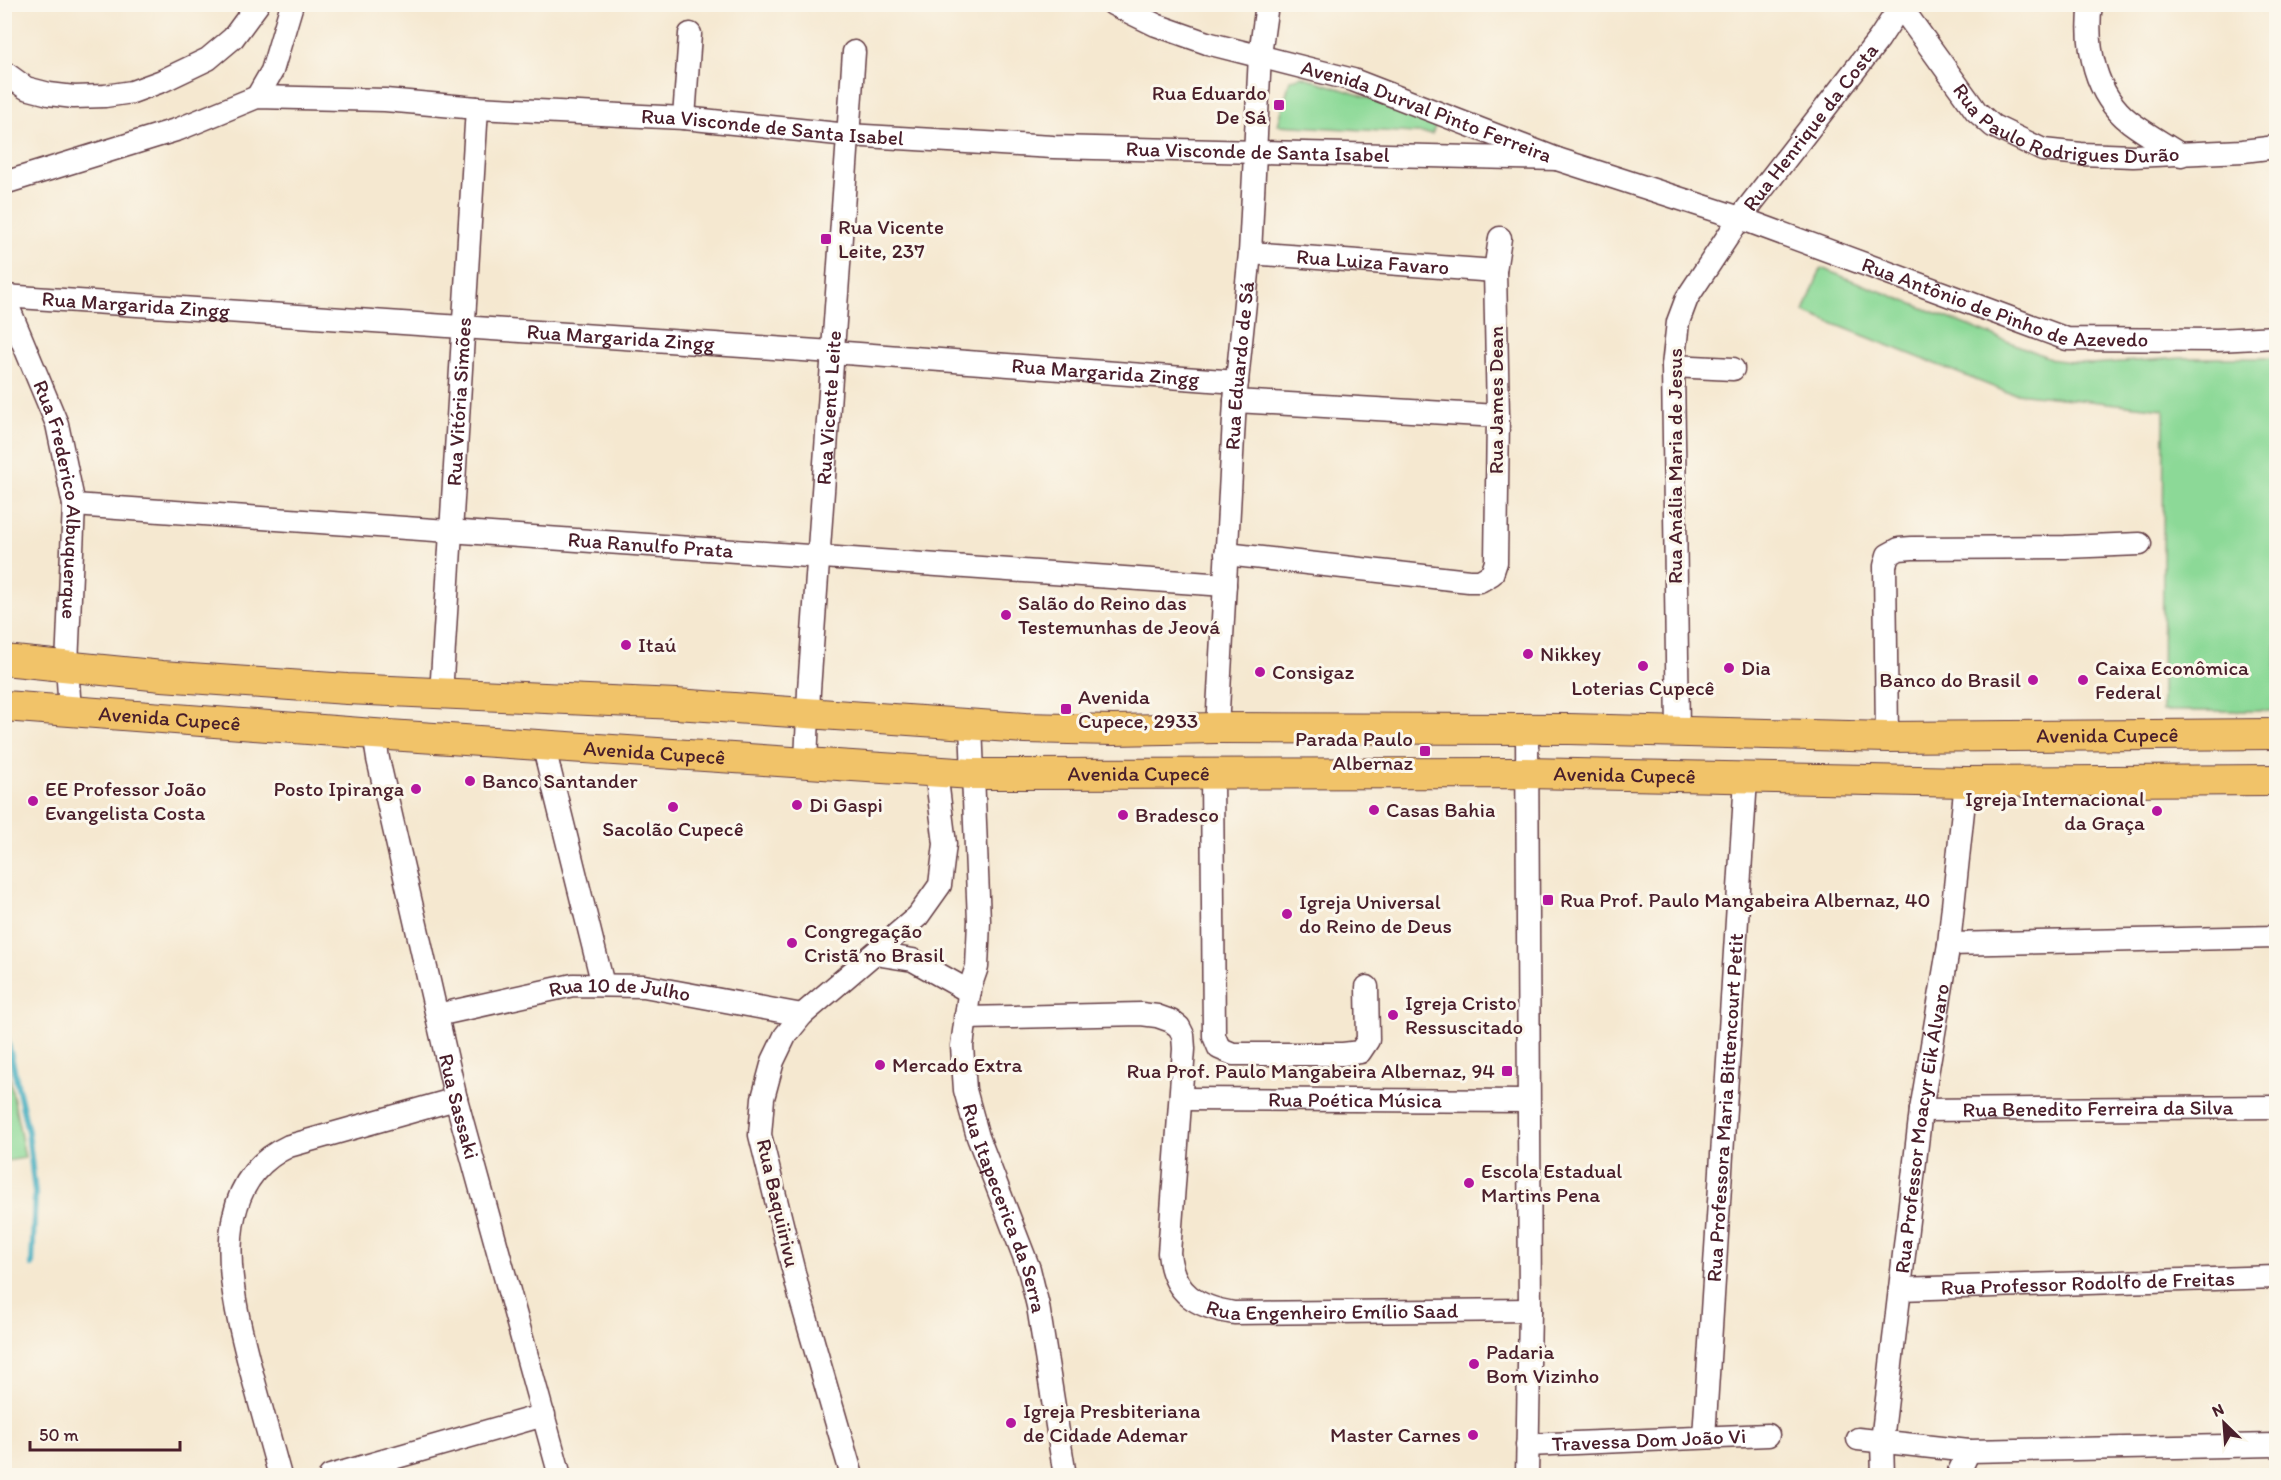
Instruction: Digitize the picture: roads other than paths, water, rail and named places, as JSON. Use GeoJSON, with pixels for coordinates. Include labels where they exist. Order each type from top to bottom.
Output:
{"type":"FeatureCollection","features":[{"type":"Feature","properties":{"kind":"main road","name":"Avenida Cupecê"},"geometry":{"type":"LineString","coordinates":[[4,660],[174,676],[441,695],[676,704],[971,725],[1113,730],[1527,729],[1887,737],[2277,734]]}},
{"type":"Feature","properties":{"kind":"main road","name":"Avenida Cupecê"},"geometry":{"type":"LineString","coordinates":[[4,706],[374,734],[972,774],[1526,773],[1966,782],[2277,780]]}},
{"type":"Feature","properties":{"kind":"street"},"geometry":{"type":"LineString","coordinates":[[4,72],[27,88],[49,94],[74,97],[132,92],[162,81],[213,56],[233,39],[258,4]]}},
{"type":"Feature","properties":{"kind":"street"},"geometry":{"type":"LineString","coordinates":[[257,97],[272,71],[292,4]]}},
{"type":"Feature","properties":{"kind":"street","name":"Avenida Durval Pinto Ferreira"},"geometry":{"type":"LineString","coordinates":[[1113,4],[1156,25],[1207,43],[1353,80],[1557,159],[1740,218]]}},
{"type":"Feature","properties":{"kind":"street","name":"Rua Eduardo de Sá"},"geometry":{"type":"LineString","coordinates":[[1217,728],[1236,392],[1251,253],[1260,56],[1267,4]]}},
{"type":"Feature","properties":{"kind":"street"},"geometry":{"type":"LineString","coordinates":[[2091,4],[2088,22],[2089,46],[2103,88],[2115,107],[2129,122],[2181,155]]}},
{"type":"Feature","properties":{"kind":"street","name":"Rua Paulo Rodrigues Durão"},"geometry":{"type":"LineString","coordinates":[[1902,6],[1955,85],[1976,111],[1993,126],[2043,150],[2081,154],[2181,155],[2277,147]]}},
{"type":"Feature","properties":{"kind":"street","name":"Rua Henrique da Costa"},"geometry":{"type":"LineString","coordinates":[[1740,218],[1902,6]]}},
{"type":"Feature","properties":{"kind":"street"},"geometry":{"type":"LineString","coordinates":[[684,118],[690,34]]}},
{"type":"Feature","properties":{"kind":"street","name":"Rua Vicente Leite"},"geometry":{"type":"LineString","coordinates":[[806,763],[809,690],[854,52]]}},
{"type":"Feature","properties":{"kind":"street","name":"Rua Visconde de Santa Isabel"},"geometry":{"type":"LineString","coordinates":[[4,183],[178,129],[257,97],[385,100],[477,108],[684,118],[848,135],[1053,147],[1557,159]]}},
{"type":"Feature","properties":{"kind":"street","name":"Rua Vitória Simões"},"geometry":{"type":"LineString","coordinates":[[441,695],[477,108]]}},
{"type":"Feature","properties":{"kind":"street","name":"Rua Antônio de Pinho de Azevedo"},"geometry":{"type":"LineString","coordinates":[[1740,218],[2067,339],[2217,340],[2277,337]]}},
{"type":"Feature","properties":{"kind":"street","name":"Rua Anália Maria de Jesus"},"geometry":{"type":"LineString","coordinates":[[1678,731],[1673,366],[1678,322],[1687,298],[1740,218]]}},
{"type":"Feature","properties":{"kind":"street","name":"Rua James Dean"},"geometry":{"type":"LineString","coordinates":[[1226,554],[1469,581],[1480,581],[1494,572],[1496,562],[1497,416],[1495,271],[1500,238]]}},
{"type":"Feature","properties":{"kind":"street","name":"Rua Luiza Favaro"},"geometry":{"type":"LineString","coordinates":[[1251,253],[1495,271]]}},
{"type":"Feature","properties":{"kind":"street","name":"Rua Margarida Zingg"},"geometry":{"type":"LineString","coordinates":[[4,296],[832,352],[1497,416]]}},
{"type":"Feature","properties":{"kind":"street","name":"Rua Frederico Albuquerque"},"geometry":{"type":"LineString","coordinates":[[4,296],[57,424],[74,505],[68,665],[70,712]]}},
{"type":"Feature","properties":{"kind":"street"},"geometry":{"type":"LineString","coordinates":[[1673,366],[1733,369]]}},
{"type":"Feature","properties":{"kind":"street","name":"Rua Ranulfo Prata"},"geometry":{"type":"LineString","coordinates":[[74,505],[1225,585]]}},
{"type":"Feature","properties":{"kind":"street"},"geometry":{"type":"LineString","coordinates":[[1887,737],[1886,566],[1888,555],[1912,548],[2140,544]]}},
{"type":"Feature","properties":{"kind":"street","name":"Rua Itapecerica da Serra"},"geometry":{"type":"LineString","coordinates":[[971,725],[979,892],[977,967],[965,1018],[962,1046],[965,1090],[981,1144],[1029,1269],[1038,1306],[1065,1476]]}},
{"type":"Feature","properties":{"kind":"street"},"geometry":{"type":"LineString","coordinates":[[1527,729],[1530,1310],[1527,1476]]}},
{"type":"Feature","properties":{"kind":"street","name":"Rua Sassaki"},"geometry":{"type":"LineString","coordinates":[[374,734],[456,1099],[560,1476]]}},
{"type":"Feature","properties":{"kind":"street"},"geometry":{"type":"LineString","coordinates":[[543,744],[603,985]]}},
{"type":"Feature","properties":{"kind":"street","name":"Rua Baquiirivu"},"geometry":{"type":"LineString","coordinates":[[852,1476],[799,1293],[760,1135],[763,1098],[773,1061],[785,1036],[802,1015],[918,916],[940,885],[945,844],[936,772]]}},
{"type":"Feature","properties":{"kind":"street"},"geometry":{"type":"LineString","coordinates":[[1212,774],[1214,1036],[1219,1048],[1233,1054],[1360,1052],[1368,1040],[1367,987]]}},
{"type":"Feature","properties":{"kind":"street","name":"Rua Professora Maria Bittencourt Petit"},"geometry":{"type":"LineString","coordinates":[[1704,1437],[1746,778]]}},
{"type":"Feature","properties":{"kind":"street","name":"Rua Professor Moacyr Eik Álvaro"},"geometry":{"type":"LineString","coordinates":[[1882,1458],[1899,1289],[1921,1110],[1949,944],[1966,782]]}},
{"type":"Feature","properties":{"kind":"street"},"geometry":{"type":"LineString","coordinates":[[940,885],[954,879],[964,878],[979,892]]}},
{"type":"Feature","properties":{"kind":"street"},"geometry":{"type":"LineString","coordinates":[[913,960],[918,916]]}},
{"type":"Feature","properties":{"kind":"street"},"geometry":{"type":"LineString","coordinates":[[1949,944],[2277,937]]}},
{"type":"Feature","properties":{"kind":"street"},"geometry":{"type":"LineString","coordinates":[[875,954],[913,960],[970,992]]}},
{"type":"Feature","properties":{"kind":"street","name":"Rua 10 de Julho"},"geometry":{"type":"LineString","coordinates":[[437,1015],[573,985],[644,986],[802,1015]]}},
{"type":"Feature","properties":{"kind":"street","name":"Rua Engenheiro Emílio Saad"},"geometry":{"type":"LineString","coordinates":[[965,1018],[1141,1014],[1171,1021],[1179,1027],[1183,1035],[1181,1099],[1169,1253],[1173,1277],[1188,1296],[1217,1310],[1234,1313],[1530,1310]]}},
{"type":"Feature","properties":{"kind":"street"},"geometry":{"type":"LineString","coordinates":[[280,1476],[237,1316],[230,1261],[232,1229],[239,1199],[246,1183],[264,1160],[289,1146],[456,1099]]}},
{"type":"Feature","properties":{"kind":"street","name":"Rua Poética Música"},"geometry":{"type":"LineString","coordinates":[[1181,1099],[1528,1101]]}},
{"type":"Feature","properties":{"kind":"street","name":"Rua Benedito Ferreira da Silva"},"geometry":{"type":"LineString","coordinates":[[1921,1110],[2277,1107]]}},
{"type":"Feature","properties":{"kind":"street","name":"Rua Professor Rodolfo de Freitas"},"geometry":{"type":"LineString","coordinates":[[1899,1289],[2277,1277]]}},
{"type":"Feature","properties":{"kind":"street"},"geometry":{"type":"LineString","coordinates":[[330,1476],[544,1415]]}},
{"type":"Feature","properties":{"kind":"street","name":"Travessa Dom João Vi"},"geometry":{"type":"LineString","coordinates":[[1527,1445],[1768,1435]]}},
{"type":"Feature","properties":{"kind":"street"},"geometry":{"type":"LineString","coordinates":[[1858,1439],[1902,1476]]}},
{"type":"Feature","properties":{"kind":"street"},"geometry":{"type":"LineString","coordinates":[[1882,1458],[1969,1451],[2277,1445]]}},
{"type":"Feature","properties":{"kind":"street"},"geometry":{"type":"LineString","coordinates":[[1957,1476],[1969,1451]]}},
{"type":"Feature","properties":{"kind":"waterway"},"geometry":{"type":"LineString","coordinates":[[4,1025],[28,1132],[35,1193],[32,1265]]}},
{"type":"Feature","properties":{"kind":"place","name":"Rua Eduardo De Sá"},"geometry":{"type":"Point","coordinates":[1279,105]}},
{"type":"Feature","properties":{"kind":"place","name":"Rua Vicente Leite, 237"},"geometry":{"type":"Point","coordinates":[826,239]}},
{"type":"Feature","properties":{"kind":"place","name":"Salão do Reino das Testemunhas de Jeová"},"geometry":{"type":"Point","coordinates":[1006,615]}},
{"type":"Feature","properties":{"kind":"place","name":"Itaú"},"geometry":{"type":"Point","coordinates":[626,645]}},
{"type":"Feature","properties":{"kind":"place","name":"Nikkey"},"geometry":{"type":"Point","coordinates":[1528,654]}},
{"type":"Feature","properties":{"kind":"place","name":"Loterias Cupecê"},"geometry":{"type":"Point","coordinates":[1643,666]}},
{"type":"Feature","properties":{"kind":"place","name":"Dia"},"geometry":{"type":"Point","coordinates":[1729,668]}},
{"type":"Feature","properties":{"kind":"place","name":"Consigaz"},"geometry":{"type":"Point","coordinates":[1260,672]}},
{"type":"Feature","properties":{"kind":"place","name":"Banco do Brasil"},"geometry":{"type":"Point","coordinates":[2033,680]}},
{"type":"Feature","properties":{"kind":"place","name":"Caixa Econômica Federal"},"geometry":{"type":"Point","coordinates":[2083,680]}},
{"type":"Feature","properties":{"kind":"place","name":"Avenida Cupece, 2933"},"geometry":{"type":"Point","coordinates":[1066,709]}},
{"type":"Feature","properties":{"kind":"place","name":"Parada Paulo Albernaz"},"geometry":{"type":"Point","coordinates":[1425,751]}},
{"type":"Feature","properties":{"kind":"place","name":"Banco Santander"},"geometry":{"type":"Point","coordinates":[470,781]}},
{"type":"Feature","properties":{"kind":"place","name":"Posto Ipiranga"},"geometry":{"type":"Point","coordinates":[416,789]}},
{"type":"Feature","properties":{"kind":"place","name":"EE Professor João Evangelista Costa"},"geometry":{"type":"Point","coordinates":[33,801]}},
{"type":"Feature","properties":{"kind":"place","name":"Di Gaspi"},"geometry":{"type":"Point","coordinates":[797,805]}},
{"type":"Feature","properties":{"kind":"place","name":"Sacolão Cupecê"},"geometry":{"type":"Point","coordinates":[673,807]}},
{"type":"Feature","properties":{"kind":"place","name":"Casas Bahia"},"geometry":{"type":"Point","coordinates":[1374,810]}},
{"type":"Feature","properties":{"kind":"place","name":"Igreja Internacional da Graça"},"geometry":{"type":"Point","coordinates":[2157,811]}},
{"type":"Feature","properties":{"kind":"place","name":"Bradesco"},"geometry":{"type":"Point","coordinates":[1123,815]}},
{"type":"Feature","properties":{"kind":"place","name":"Rua Prof. Paulo Mangabeira Albernaz, 40"},"geometry":{"type":"Point","coordinates":[1548,900]}},
{"type":"Feature","properties":{"kind":"place","name":"Igreja Universal do Reino de Deus"},"geometry":{"type":"Point","coordinates":[1287,914]}},
{"type":"Feature","properties":{"kind":"place","name":"Congregação Cristã no Brasil"},"geometry":{"type":"Point","coordinates":[792,943]}},
{"type":"Feature","properties":{"kind":"place","name":"Igreja Cristo Ressuscitado"},"geometry":{"type":"Point","coordinates":[1393,1015]}},
{"type":"Feature","properties":{"kind":"place","name":"Mercado Extra"},"geometry":{"type":"Point","coordinates":[880,1065]}},
{"type":"Feature","properties":{"kind":"place","name":"Rua Prof. Paulo Mangabeira Albernaz, 94"},"geometry":{"type":"Point","coordinates":[1507,1071]}},
{"type":"Feature","properties":{"kind":"place","name":"Escola Estadual Martins Pena"},"geometry":{"type":"Point","coordinates":[1469,1183]}},
{"type":"Feature","properties":{"kind":"place","name":"Padaria Bom Vizinho"},"geometry":{"type":"Point","coordinates":[1474,1364]}},
{"type":"Feature","properties":{"kind":"place","name":"Igreja Presbiteriana de Cidade Ademar"},"geometry":{"type":"Point","coordinates":[1011,1423]}},
{"type":"Feature","properties":{"kind":"place","name":"Master Carnes"},"geometry":{"type":"Point","coordinates":[1473,1435]}}]}
